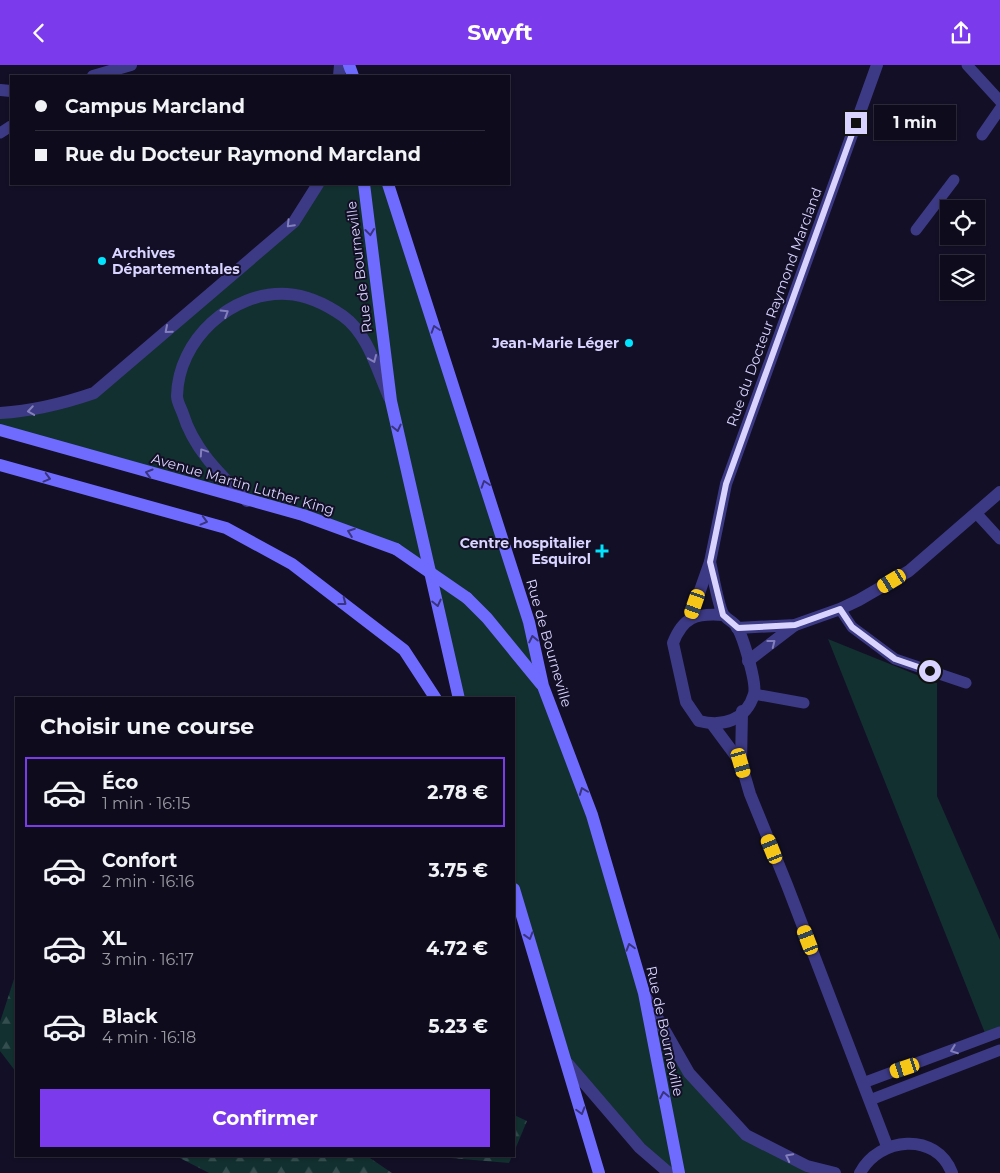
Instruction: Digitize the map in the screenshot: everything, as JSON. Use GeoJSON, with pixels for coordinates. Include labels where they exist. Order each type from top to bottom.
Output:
{"type":"FeatureCollection","features":[{"type":"Feature","properties":{"kind":"main road","name":"Rue de Bourneville"},"geometry":{"type":"LineString","coordinates":[[364,185],[391,401],[460,697]]}},
{"type":"Feature","properties":{"kind":"main road","name":"Rue de Bourneville"},"geometry":{"type":"LineString","coordinates":[[388,185],[530,621],[543,686],[592,815],[644,993],[679,1173]]}},
{"type":"Feature","properties":{"kind":"main road","name":"Avenue Martin Luther King"},"geometry":{"type":"LineString","coordinates":[[0,431],[303,515],[396,549],[467,598],[488,618],[543,686]]}},
{"type":"Feature","properties":{"kind":"main road"},"geometry":{"type":"LineString","coordinates":[[0,465],[226,527],[292,564],[404,650],[435,697]]}},
{"type":"Feature","properties":{"kind":"main road"},"geometry":{"type":"LineString","coordinates":[[515,892],[568,1064],[599,1173]]}},
{"type":"Feature","properties":{"kind":"street"},"geometry":{"type":"LineString","coordinates":[[96,75],[131,65]]}},
{"type":"Feature","properties":{"kind":"street","name":"Rue du Docteur Raymond Marcland"},"geometry":{"type":"LineString","coordinates":[[741,763],[712,724],[699,721],[686,702],[673,643],[682,624],[690,619],[710,562],[726,484],[877,65]]}},
{"type":"Feature","properties":{"kind":"street"},"geometry":{"type":"LineString","coordinates":[[0,413],[29,411],[61,405],[94,393],[294,222],[317,185]]}},
{"type":"Feature","properties":{"kind":"street"},"geometry":{"type":"LineString","coordinates":[[247,501],[212,465],[188,431],[177,397],[184,359],[202,331],[221,313],[256,297],[287,294],[314,300],[344,317],[365,341],[391,401]]}},
{"type":"Feature","properties":{"kind":"street"},"geometry":{"type":"LineString","coordinates":[[738,628],[795,625],[840,609],[909,571],[977,514],[1000,492]]}},
{"type":"Feature","properties":{"kind":"street","name":"Rue du Docteur Raymond Marcland"},"geometry":{"type":"LineString","coordinates":[[710,562],[723,615]]}},
{"type":"Feature","properties":{"kind":"street"},"geometry":{"type":"LineString","coordinates":[[690,619],[708,614],[723,615],[738,628],[748,661],[754,694],[742,711],[730,721],[712,724]]}},
{"type":"Feature","properties":{"kind":"street"},"geometry":{"type":"LineString","coordinates":[[748,661],[795,625]]}},
{"type":"Feature","properties":{"kind":"street","name":"Rue du Docteur Raymond Marcland"},"geometry":{"type":"LineString","coordinates":[[742,711],[741,763],[750,794],[887,1147]]}},
{"type":"Feature","properties":{"kind":"street"},"geometry":{"type":"LineString","coordinates":[[644,993],[689,1073],[746,1135],[807,1166],[835,1173]]}},
{"type":"Feature","properties":{"kind":"street"},"geometry":{"type":"LineString","coordinates":[[568,1064],[616,1122],[664,1170]]}},
{"type":"Feature","properties":{"kind":"street"},"geometry":{"type":"LineString","coordinates":[[860,1173],[874,1154],[887,1147],[904,1143],[921,1145],[937,1153],[949,1166],[952,1173]]}},
{"type":"Feature","properties":{"kind":"lane"},"geometry":{"type":"LineString","coordinates":[[967,65],[1000,101]]}},
{"type":"Feature","properties":{"kind":"lane"},"geometry":{"type":"LineString","coordinates":[[982,135],[1000,109]]}},
{"type":"Feature","properties":{"kind":"lane"},"geometry":{"type":"LineString","coordinates":[[916,230],[954,180]]}},
{"type":"Feature","properties":{"kind":"lane"},"geometry":{"type":"LineString","coordinates":[[977,514],[1000,539]]}},
{"type":"Feature","properties":{"kind":"lane"},"geometry":{"type":"LineString","coordinates":[[840,609],[852,627],[895,659],[966,683]]}},
{"type":"Feature","properties":{"kind":"lane"},"geometry":{"type":"LineString","coordinates":[[754,694],[804,703]]}},
{"type":"Feature","properties":{"kind":"lane"},"geometry":{"type":"LineString","coordinates":[[863,1083],[1000,1032]]}},
{"type":"Feature","properties":{"kind":"lane"},"geometry":{"type":"LineString","coordinates":[[870,1101],[910,1083],[1000,1050]]}},
{"type":"Feature","properties":{"kind":"lane"},"geometry":{"type":"LineString","coordinates":[[905,1068],[910,1083]]}},
{"type":"Feature","properties":{"kind":"green space"},"geometry":{"type":"Polygon","coordinates":[[[317,185],[388,185],[543,686],[592,815],[644,993],[689,1073],[746,1135],[835,1173],[668,1173],[568,1064],[515,892],[515,697],[462,697],[436,572],[396,549],[0,430],[0,413],[94,393],[294,222],[317,185]]]}},
{"type":"Feature","properties":{"kind":"green space"},"geometry":{"type":"Polygon","coordinates":[[[828,639],[937,683],[937,796],[1000,940],[1000,1027],[985,1033],[828,639]]]}},
{"type":"Feature","properties":{"kind":"green space"},"geometry":{"type":"Polygon","coordinates":[[[15,976],[15,1071],[0,1051],[0,1022],[15,976]]]}},
{"type":"Feature","properties":{"kind":"green space"},"geometry":{"type":"Polygon","coordinates":[[[515,1115],[527,1121],[515,1150],[515,1115]]]}},
{"type":"Feature","properties":{"kind":"green space"},"geometry":{"type":"Polygon","coordinates":[[[178,1157],[368,1157],[392,1173],[209,1173],[178,1157]]]}},
{"type":"Feature","properties":{"kind":"green space"},"geometry":{"type":"Polygon","coordinates":[[[439,1157],[512,1157],[509,1163],[439,1157]]]}},
{"type":"Feature","properties":{"kind":"place","name":"Archives Départementales"},"geometry":{"type":"Point","coordinates":[102,261]}},
{"type":"Feature","properties":{"kind":"place","name":"Jean-Marie Léger"},"geometry":{"type":"Point","coordinates":[629,343]}},
{"type":"Feature","properties":{"kind":"place","name":"Centre hospitalier Esquirol"},"geometry":{"type":"Point","coordinates":[602,551]}},
{"type":"Feature","properties":{"kind":"route"},"geometry":{"type":"LineString","coordinates":[[856,123],[726,484],[710,562],[723,615],[738,628],[795,625],[840,609],[852,627],[895,659],[930,671]]}}]}
